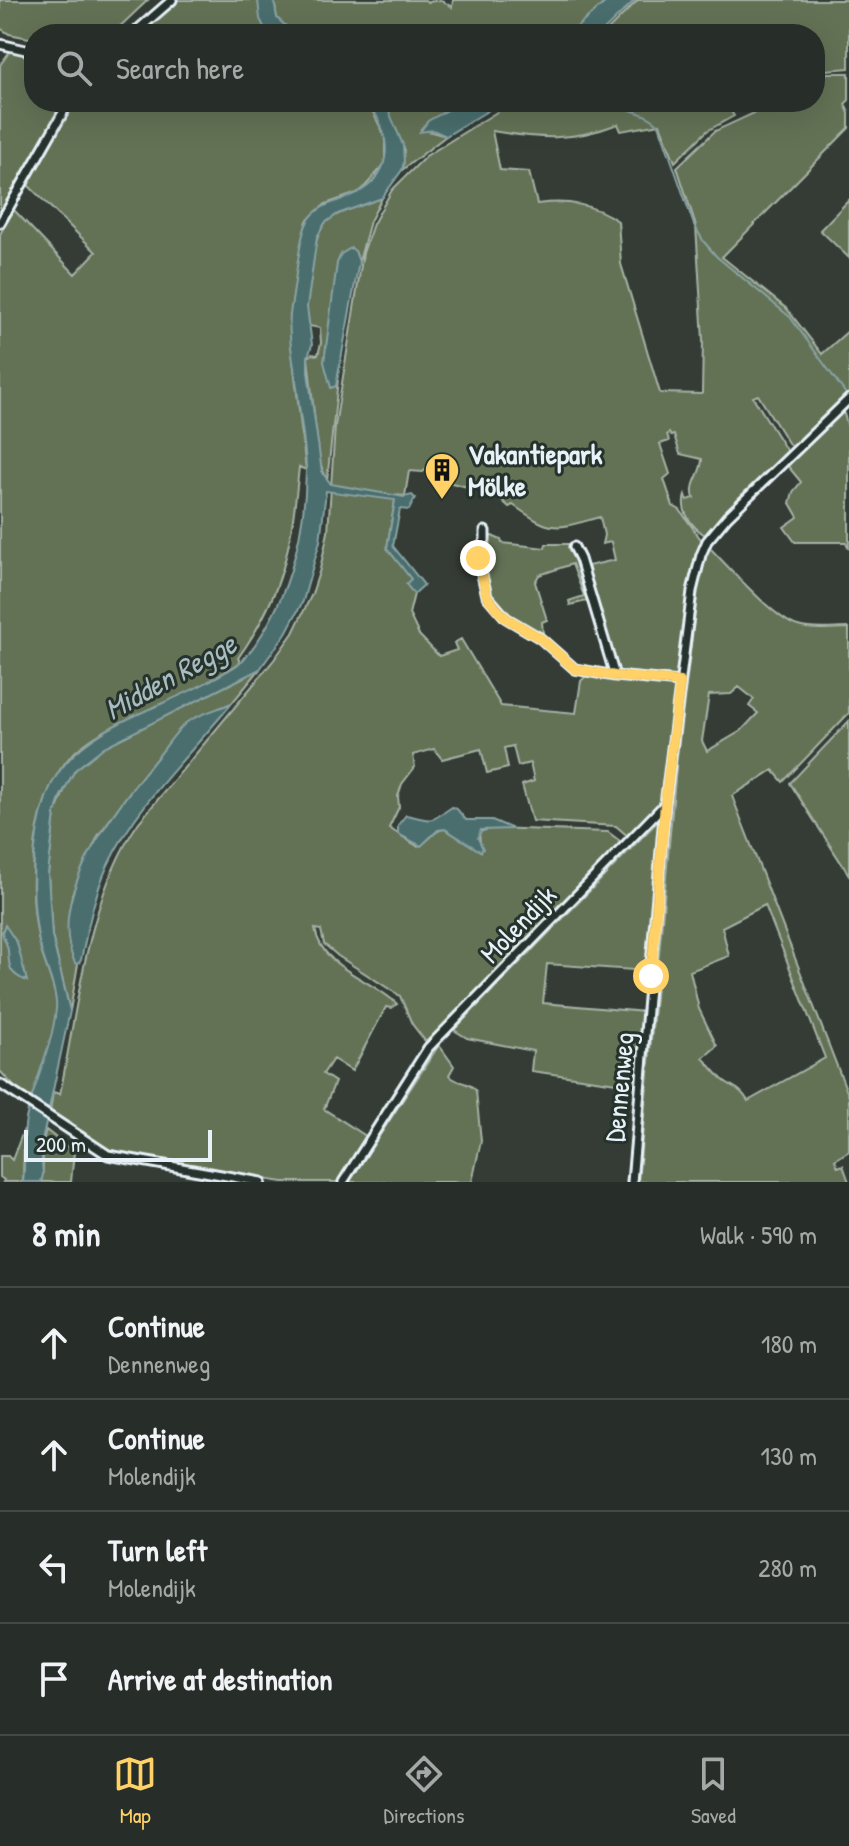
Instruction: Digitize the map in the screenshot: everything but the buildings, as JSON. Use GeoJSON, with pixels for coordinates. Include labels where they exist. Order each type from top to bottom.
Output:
{"type":"FeatureCollection","features":[{"type":"Feature","properties":{"kind":"street"},"geometry":{"type":"LineString","coordinates":[[144,24],[172,0]]}},
{"type":"Feature","properties":{"kind":"street"},"geometry":{"type":"LineString","coordinates":[[0,44],[24,50]]}},
{"type":"Feature","properties":{"kind":"street"},"geometry":{"type":"LineString","coordinates":[[0,223],[63,112]]}},
{"type":"Feature","properties":{"kind":"street"},"geometry":{"type":"LineString","coordinates":[[665,804],[692,591],[707,541],[727,517],[849,399]]}},
{"type":"Feature","properties":{"kind":"street"},"geometry":{"type":"LineString","coordinates":[[485,531],[478,558],[487,596],[506,618],[540,638],[575,669],[680,682]]}},
{"type":"Feature","properties":{"kind":"street"},"geometry":{"type":"LineString","coordinates":[[574,547],[615,676]]}},
{"type":"Feature","properties":{"kind":"street","name":"Molendijk"},"geometry":{"type":"LineString","coordinates":[[343,1182],[428,1048],[665,804]]}},
{"type":"Feature","properties":{"kind":"street","name":"Dennenweg"},"geometry":{"type":"LineString","coordinates":[[632,1182],[665,804]]}},
{"type":"Feature","properties":{"kind":"street"},"geometry":{"type":"LineString","coordinates":[[0,1084],[51,1120],[111,1156],[261,1182]]}},
{"type":"Feature","properties":{"kind":"green space"},"geometry":{"type":"Polygon","coordinates":[[[0,0],[148,0],[123,24],[24,24],[24,37],[9,34],[0,28],[0,0]]]}},
{"type":"Feature","properties":{"kind":"green space"},"geometry":{"type":"Polygon","coordinates":[[[178,0],[258,0],[265,24],[150,24],[178,0]]]}},
{"type":"Feature","properties":{"kind":"green space"},"geometry":{"type":"Polygon","coordinates":[[[274,0],[441,0],[452,7],[453,0],[608,0],[580,24],[283,24],[277,18],[274,0]]]}},
{"type":"Feature","properties":{"kind":"green space"},"geometry":{"type":"Polygon","coordinates":[[[638,0],[849,0],[849,68],[825,70],[825,24],[614,24],[638,0]]]}},
{"type":"Feature","properties":{"kind":"green space"},"geometry":{"type":"Polygon","coordinates":[[[10,51],[24,54],[24,112],[60,112],[0,218],[0,65],[10,51]]]}},
{"type":"Feature","properties":{"kind":"green space"},"geometry":{"type":"Polygon","coordinates":[[[849,73],[849,100],[845,104],[849,113],[849,128],[722,257],[787,309],[822,354],[849,330],[849,395],[792,449],[758,395],[753,397],[788,453],[705,535],[688,518],[684,507],[685,495],[687,500],[694,498],[693,488],[702,459],[680,454],[674,435],[669,433],[669,441],[660,444],[670,474],[664,479],[673,506],[680,510],[702,541],[690,579],[678,676],[672,679],[619,674],[615,669],[588,566],[615,560],[611,542],[602,544],[604,535],[600,517],[572,525],[546,525],[513,505],[509,507],[495,494],[428,477],[430,465],[423,472],[409,471],[405,496],[396,495],[387,548],[412,579],[407,584],[414,594],[409,614],[419,635],[439,656],[457,650],[454,643],[461,639],[501,706],[576,713],[581,681],[587,675],[674,684],[676,690],[661,804],[630,838],[616,826],[532,821],[522,785],[534,781],[530,763],[518,766],[513,746],[504,748],[508,768],[487,773],[481,749],[442,759],[434,749],[413,755],[415,767],[402,784],[398,796],[399,807],[389,828],[417,846],[445,829],[481,851],[479,832],[492,828],[608,832],[624,844],[429,1046],[412,1024],[400,996],[338,956],[324,944],[321,930],[315,929],[320,943],[337,964],[397,1004],[386,1007],[352,1071],[333,1059],[323,1074],[335,1082],[324,1109],[369,1138],[340,1182],[283,1182],[136,1159],[109,1153],[85,1139],[85,1133],[50,1112],[53,1092],[60,1094],[79,989],[96,918],[121,852],[139,822],[273,661],[293,633],[312,594],[328,532],[335,426],[363,253],[373,224],[392,190],[426,156],[497,112],[731,112],[734,116],[707,131],[675,162],[660,124],[621,131],[618,124],[585,134],[555,137],[492,131],[500,170],[529,172],[537,204],[580,205],[618,221],[621,264],[660,393],[702,394],[703,340],[696,226],[677,167],[715,131],[756,112],[825,112],[825,74],[849,73]]]}},
{"type":"Feature","properties":{"kind":"green space"},"geometry":{"type":"Polygon","coordinates":[[[69,112],[373,112],[385,137],[385,164],[360,192],[326,204],[307,221],[291,309],[291,342],[306,470],[299,467],[289,545],[276,589],[254,634],[238,658],[241,662],[198,688],[87,742],[60,770],[49,792],[36,842],[33,895],[39,942],[57,1007],[48,1055],[31,1100],[0,1071],[0,234],[14,210],[75,274],[96,252],[28,185],[69,112]]]}},
{"type":"Feature","properties":{"kind":"green space"},"geometry":{"type":"Polygon","coordinates":[[[389,112],[445,112],[421,129],[446,136],[402,170],[404,149],[389,112]]]}},
{"type":"Feature","properties":{"kind":"green space"},"geometry":{"type":"Polygon","coordinates":[[[382,198],[370,221],[359,262],[355,251],[336,386],[338,380],[327,481],[319,460],[308,357],[318,355],[321,343],[320,328],[309,326],[307,314],[313,253],[320,230],[330,219],[382,198]]]}},
{"type":"Feature","properties":{"kind":"green space"},"geometry":{"type":"Polygon","coordinates":[[[849,200],[849,258],[820,230],[849,200]]]}},
{"type":"Feature","properties":{"kind":"green space"},"geometry":{"type":"Polygon","coordinates":[[[843,411],[849,430],[849,549],[846,542],[795,542],[784,527],[798,517],[790,503],[793,492],[801,482],[787,465],[843,411]]]}},
{"type":"Feature","properties":{"kind":"green space"},"geometry":{"type":"Polygon","coordinates":[[[492,536],[502,543],[545,548],[546,544],[570,544],[576,553],[591,600],[570,605],[569,601],[584,596],[572,564],[539,575],[535,582],[547,620],[542,622],[543,633],[514,618],[492,597],[486,584],[483,555],[488,538],[492,536]]]}},
{"type":"Feature","properties":{"kind":"green space"},"geometry":{"type":"Polygon","coordinates":[[[708,546],[764,603],[788,621],[810,628],[849,628],[849,713],[783,782],[773,770],[732,796],[849,1097],[849,1151],[835,1160],[838,1167],[843,1165],[849,1182],[638,1182],[677,757],[698,589],[708,546]],[[739,687],[731,694],[709,695],[702,741],[707,751],[741,731],[758,713],[749,706],[754,699],[739,687]],[[765,905],[722,927],[729,956],[690,971],[699,1009],[717,1046],[703,1058],[748,1101],[825,1058],[765,905]]]}},
{"type":"Feature","properties":{"kind":"green space"},"geometry":{"type":"Polygon","coordinates":[[[260,669],[232,703],[186,723],[98,836],[72,894],[69,926],[75,963],[78,964],[70,1011],[52,936],[48,874],[55,814],[67,784],[75,770],[103,747],[260,669]]]}},
{"type":"Feature","properties":{"kind":"green space"},"geometry":{"type":"Polygon","coordinates":[[[849,721],[849,875],[790,783],[849,721]]]}},
{"type":"Feature","properties":{"kind":"green space"},"geometry":{"type":"Polygon","coordinates":[[[662,820],[648,971],[547,964],[543,1003],[645,1012],[638,1086],[531,1071],[533,1051],[467,1038],[454,1030],[656,823],[662,820]]]}},
{"type":"Feature","properties":{"kind":"green space"},"geometry":{"type":"Polygon","coordinates":[[[439,1045],[454,1066],[449,1075],[476,1091],[481,1141],[472,1182],[349,1182],[439,1045]]]}},
{"type":"Feature","properties":{"kind":"green space"},"geometry":{"type":"Polygon","coordinates":[[[24,1129],[23,1182],[3,1182],[0,1177],[0,1156],[8,1156],[12,1160],[24,1129]]]}},
{"type":"Feature","properties":{"kind":"green space"},"geometry":{"type":"Polygon","coordinates":[[[46,1130],[74,1152],[71,1182],[41,1182],[46,1130]]]}},
{"type":"Feature","properties":{"kind":"water"},"geometry":{"type":"Polygon","coordinates":[[[258,0],[274,0],[277,18],[283,24],[262,24],[258,0]]]}},
{"type":"Feature","properties":{"kind":"water"},"geometry":{"type":"Polygon","coordinates":[[[608,0],[635,0],[610,24],[580,24],[608,0]]]}},
{"type":"Feature","properties":{"kind":"water"},"geometry":{"type":"Polygon","coordinates":[[[375,112],[389,112],[403,145],[402,170],[382,198],[338,214],[325,223],[317,237],[307,307],[312,345],[308,372],[322,472],[331,484],[404,497],[412,495],[415,498],[409,510],[400,509],[393,546],[424,585],[414,594],[406,584],[411,579],[387,548],[395,500],[326,491],[320,541],[303,601],[286,633],[260,669],[104,747],[75,770],[55,814],[48,874],[52,936],[70,1011],[41,1146],[43,1175],[41,1182],[23,1182],[26,1119],[51,1037],[56,1009],[53,985],[39,942],[33,888],[37,832],[46,798],[57,774],[73,755],[93,739],[240,663],[271,618],[291,571],[305,496],[305,452],[290,329],[300,249],[305,228],[313,215],[357,193],[378,174],[386,152],[375,112]]]}},
{"type":"Feature","properties":{"kind":"water"},"geometry":{"type":"Polygon","coordinates":[[[444,112],[486,112],[446,136],[433,130],[420,132],[428,121],[444,112]]]}},
{"type":"Feature","properties":{"kind":"water"},"geometry":{"type":"Polygon","coordinates":[[[351,248],[359,262],[336,386],[331,388],[324,362],[337,263],[341,254],[351,248]]]}},
{"type":"Feature","properties":{"kind":"water"},"geometry":{"type":"Polygon","coordinates":[[[232,703],[165,780],[120,842],[99,888],[81,960],[75,963],[68,937],[69,910],[76,882],[104,828],[187,722],[232,703]]]}},
{"type":"Feature","properties":{"kind":"water"},"geometry":{"type":"Polygon","coordinates":[[[452,807],[466,820],[492,820],[513,829],[481,830],[478,838],[483,849],[480,851],[445,829],[438,830],[421,846],[398,834],[398,825],[406,815],[429,820],[452,807]]]}},
{"type":"Feature","properties":{"kind":"water"},"geometry":{"type":"Polygon","coordinates":[[[5,925],[17,943],[27,981],[11,969],[2,932],[5,925]]]}},
{"type":"Feature","properties":{"kind":"waterway"},"geometry":{"type":"LineString","coordinates":[[637,112],[659,125],[694,225],[704,242],[717,257],[790,317],[846,394]]}},
{"type":"Feature","properties":{"kind":"place","name":"Vakantiepark Mölke"},"geometry":{"type":"Point","coordinates":[442,501]}},
{"type":"Feature","properties":{"kind":"route"},"geometry":{"type":"LineString","coordinates":[[478,558],[487,596],[497,609],[506,618],[540,638],[575,669],[680,682],[665,804],[651,976]]}},
{"type":"Feature","properties":{"kind":"water label","name":"Midden Regge"},"geometry":{"type":"Point","coordinates":[170,676]}}]}
